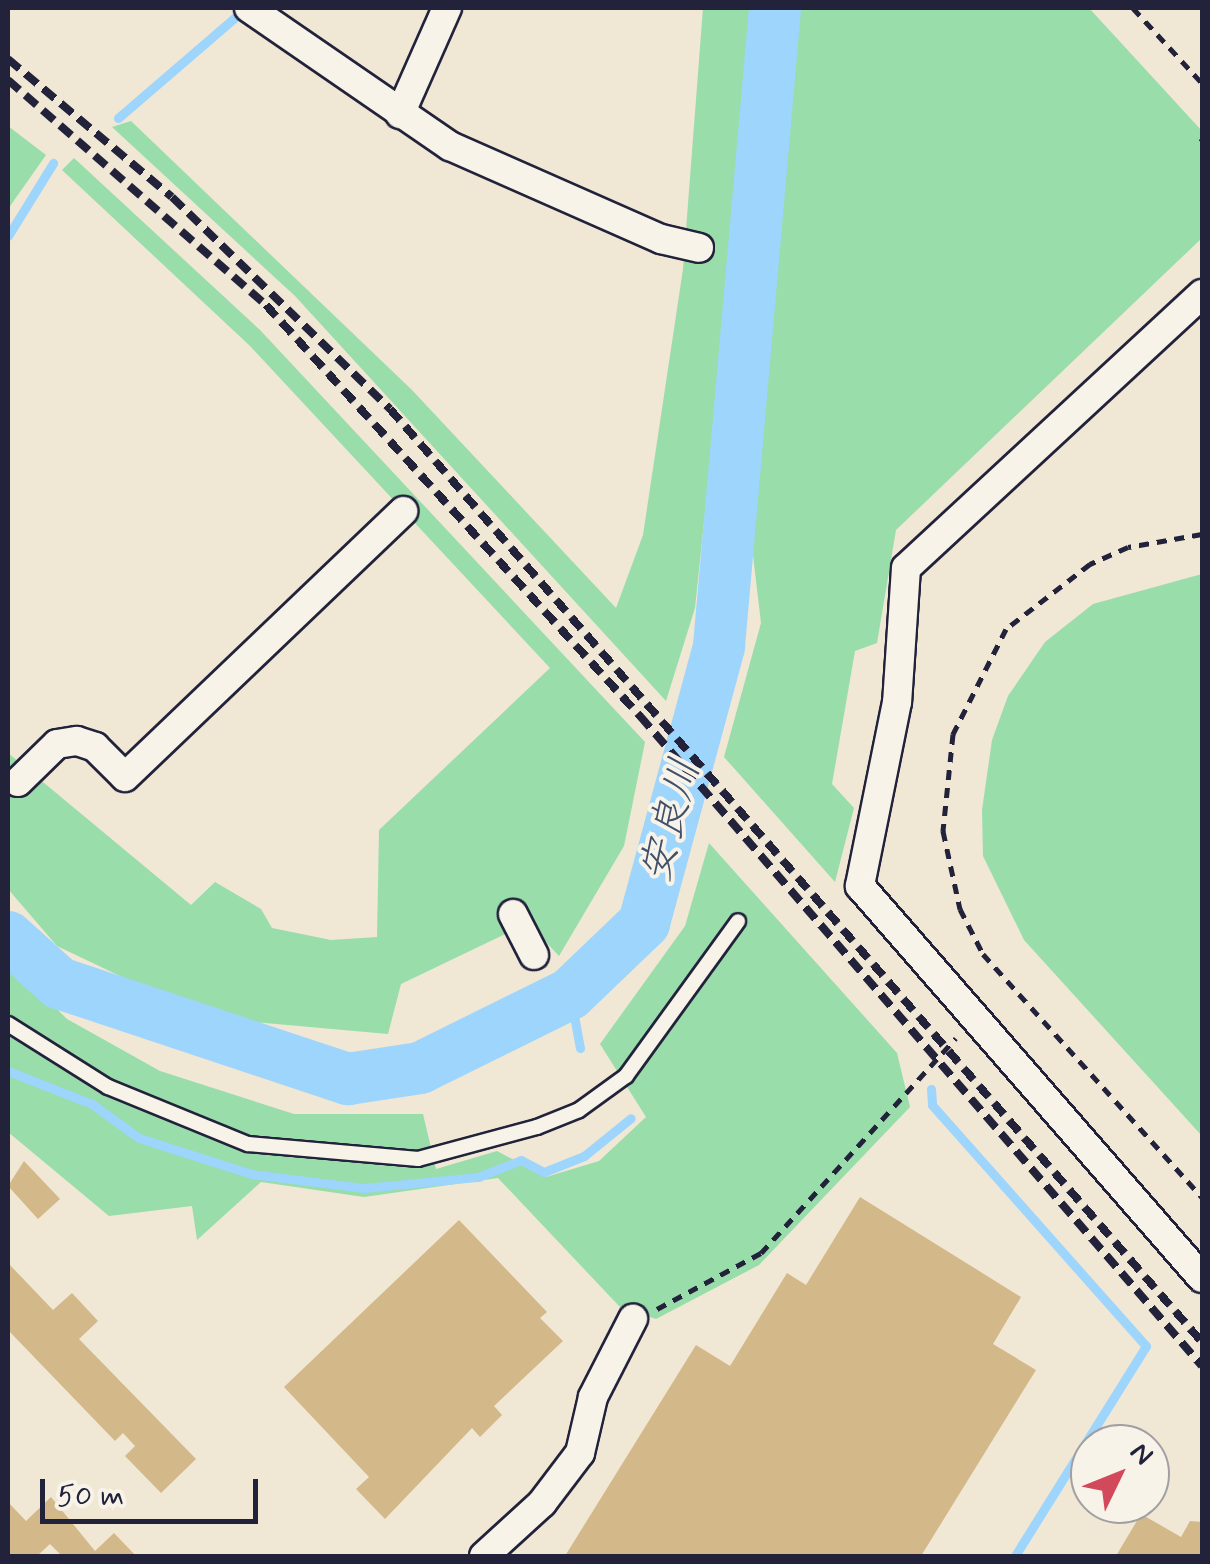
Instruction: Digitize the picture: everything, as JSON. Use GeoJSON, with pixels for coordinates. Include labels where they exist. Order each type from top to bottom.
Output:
{"type":"FeatureCollection","features":[{"type":"Feature","properties":{"kind":"street"},"geometry":{"type":"LineString","coordinates":[[249,8],[450,146],[661,239],[699,248]]}},
{"type":"Feature","properties":{"kind":"street"},"geometry":{"type":"LineString","coordinates":[[400,114],[447,8]]}},
{"type":"Feature","properties":{"kind":"street"},"geometry":{"type":"LineString","coordinates":[[1202,294],[906,568],[897,702],[860,886],[1202,1278]]}},
{"type":"Feature","properties":{"kind":"street"},"geometry":{"type":"LineString","coordinates":[[18,782],[57,744],[77,741],[125,778],[403,511]]}},
{"type":"Feature","properties":{"kind":"street"},"geometry":{"type":"LineString","coordinates":[[513,914],[534,954]]}},
{"type":"Feature","properties":{"kind":"street"},"geometry":{"type":"LineString","coordinates":[[484,1556],[542,1503],[580,1453],[593,1397],[633,1320]]}},
{"type":"Feature","properties":{"kind":"lane"},"geometry":{"type":"LineString","coordinates":[[8,1024],[108,1087],[232,1138],[337,1156],[418,1160],[551,1121],[626,1076],[738,921]]}},
{"type":"Feature","properties":{"kind":"path"},"geometry":{"type":"LineString","coordinates":[[1133,8],[1202,83]]}},
{"type":"Feature","properties":{"kind":"path"},"geometry":{"type":"LineString","coordinates":[[1202,534],[1128,547],[1090,564],[1006,629],[954,734],[943,831],[960,909],[982,954],[1202,1197]]}},
{"type":"Feature","properties":{"kind":"path"},"geometry":{"type":"LineString","coordinates":[[633,1320],[761,1253],[933,1055],[977,1020]]}},
{"type":"Feature","properties":{"kind":"green space"},"geometry":{"type":"Polygon","coordinates":[[[703,8],[758,8],[695,608],[666,701],[295,296],[112,127],[131,121],[412,390],[616,608],[643,535],[683,269],[703,8]]]}},
{"type":"Feature","properties":{"kind":"green space"},"geometry":{"type":"Polygon","coordinates":[[[800,8],[1089,8],[1202,131],[1202,238],[896,530],[877,643],[855,651],[832,784],[854,808],[835,882],[724,757],[761,623],[752,547],[800,8]]]}},
{"type":"Feature","properties":{"kind":"green space"},"geometry":{"type":"Polygon","coordinates":[[[8,126],[46,155],[8,209],[8,126]]]}},
{"type":"Feature","properties":{"kind":"green space"},"geometry":{"type":"Polygon","coordinates":[[[74,158],[260,330],[645,742],[624,846],[559,956],[528,923],[401,984],[388,1034],[208,1018],[57,946],[8,889],[8,753],[191,905],[215,882],[261,909],[272,928],[331,940],[377,937],[379,830],[550,668],[249,345],[62,170],[74,158]]]}},
{"type":"Feature","properties":{"kind":"green space"},"geometry":{"type":"Polygon","coordinates":[[[1202,574],[1202,1136],[1024,940],[983,856],[982,810],[992,740],[1008,696],[1045,642],[1093,604],[1202,574]]]}},
{"type":"Feature","properties":{"kind":"green space"},"geometry":{"type":"Polygon","coordinates":[[[709,843],[897,1053],[910,1107],[759,1265],[656,1319],[619,1306],[498,1178],[364,1197],[261,1182],[197,1240],[192,1206],[109,1216],[8,1132],[8,961],[67,1019],[160,1071],[294,1114],[423,1114],[436,1169],[497,1151],[546,1177],[599,1161],[646,1117],[600,1044],[685,926],[709,843]]]}},
{"type":"Feature","properties":{"kind":"building"},"geometry":{"type":"Polygon","coordinates":[[[24,1161],[60,1199],[38,1219],[8,1186],[24,1161]]]}},
{"type":"Feature","properties":{"kind":"building"},"geometry":{"type":"Polygon","coordinates":[[[860,1197],[1021,1297],[993,1344],[1036,1370],[921,1556],[565,1556],[696,1345],[730,1366],[787,1273],[806,1285],[860,1197]]]}},
{"type":"Feature","properties":{"kind":"building"},"geometry":{"type":"Polygon","coordinates":[[[459,1220],[547,1312],[540,1318],[563,1341],[494,1406],[502,1415],[480,1437],[472,1428],[385,1519],[356,1489],[369,1477],[284,1387],[459,1220]]]}},
{"type":"Feature","properties":{"kind":"building"},"geometry":{"type":"Polygon","coordinates":[[[8,1263],[53,1310],[72,1293],[98,1321],[79,1339],[196,1459],[161,1493],[125,1456],[135,1446],[123,1433],[115,1441],[8,1330],[8,1263]]]}},
{"type":"Feature","properties":{"kind":"building"},"geometry":{"type":"Polygon","coordinates":[[[51,1497],[95,1551],[114,1533],[136,1556],[62,1556],[50,1544],[37,1556],[8,1556],[8,1502],[26,1521],[51,1497]]]}},
{"type":"Feature","properties":{"kind":"building"},"geometry":{"type":"Polygon","coordinates":[[[1190,1521],[1202,1522],[1202,1556],[1116,1556],[1135,1524],[1158,1524],[1181,1537],[1190,1521]]]}},
{"type":"Feature","properties":{"kind":"waterway","name":"安良川"},"geometry":{"type":"LineString","coordinates":[[8,937],[59,983],[348,1079],[420,1068],[570,994],[644,923],[719,646],[775,8]]}},
{"type":"Feature","properties":{"kind":"waterway"},"geometry":{"type":"LineString","coordinates":[[118,118],[240,13]]}},
{"type":"Feature","properties":{"kind":"waterway"},"geometry":{"type":"LineString","coordinates":[[8,236],[53,163]]}},
{"type":"Feature","properties":{"kind":"waterway"},"geometry":{"type":"LineString","coordinates":[[570,994],[580,1048]]}},
{"type":"Feature","properties":{"kind":"waterway"},"geometry":{"type":"LineString","coordinates":[[8,1071],[92,1104],[139,1138],[252,1174],[365,1188],[478,1177],[521,1160],[544,1172],[584,1156],[631,1118]]}},
{"type":"Feature","properties":{"kind":"waterway"},"geometry":{"type":"LineString","coordinates":[[931,1089],[932,1105],[1146,1346],[1015,1556]]}},
{"type":"Feature","properties":{"kind":"railway"},"geometry":{"type":"LineString","coordinates":[[8,59],[172,197],[390,409],[1202,1342]]}},
{"type":"Feature","properties":{"kind":"railway"},"geometry":{"type":"LineString","coordinates":[[8,80],[266,305],[640,716],[1202,1366]]}}]}
